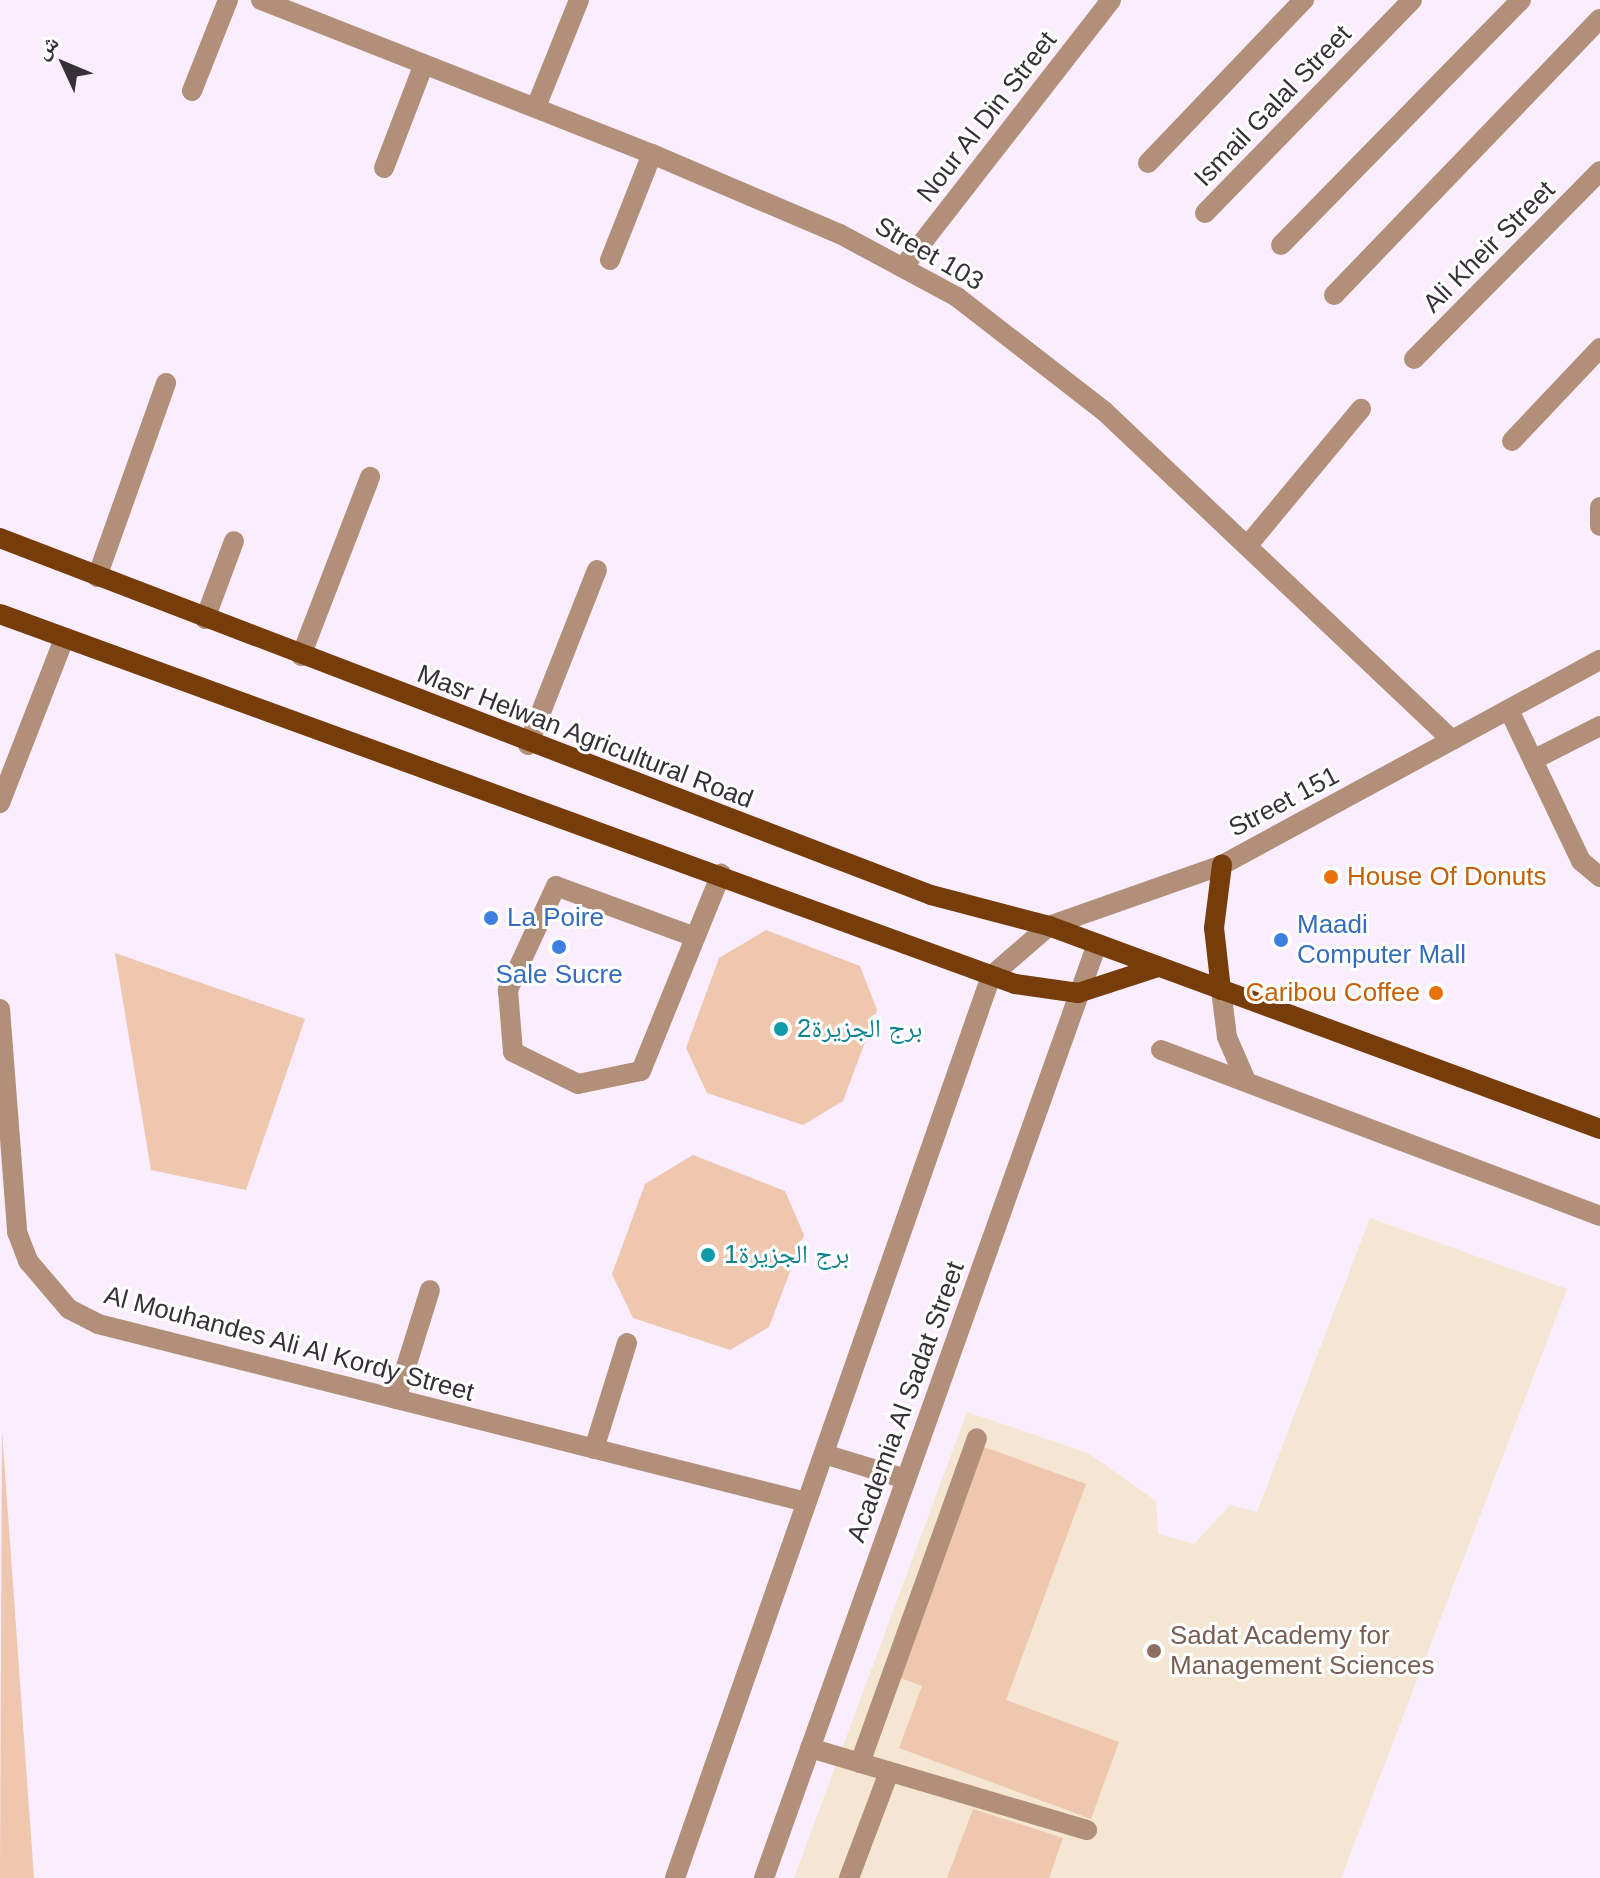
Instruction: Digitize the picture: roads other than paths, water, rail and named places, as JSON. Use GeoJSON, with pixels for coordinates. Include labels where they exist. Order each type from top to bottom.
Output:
{"type":"FeatureCollection","features":[{"type":"Feature","properties":{"kind":"main road","name":"Masr Helwan Agricultural Road"},"geometry":{"type":"LineString","coordinates":[[0,538],[528,745],[931,895],[1049,926],[1600,1129]]}},
{"type":"Feature","properties":{"kind":"main road"},"geometry":{"type":"LineString","coordinates":[[0,614],[721,874],[991,976],[1078,993],[1158,967]]}},
{"type":"Feature","properties":{"kind":"main road"},"geometry":{"type":"LineString","coordinates":[[1221,990],[1214,928],[1222,865]]}},
{"type":"Feature","properties":{"kind":"street"},"geometry":{"type":"LineString","coordinates":[[192,91],[228,0]]}},
{"type":"Feature","properties":{"kind":"street","name":"Street 103"},"geometry":{"type":"LineString","coordinates":[[261,0],[652,154],[904,266],[1057,371],[1248,545],[1452,740]]}},
{"type":"Feature","properties":{"kind":"street"},"geometry":{"type":"LineString","coordinates":[[314,20],[322,0]]}},
{"type":"Feature","properties":{"kind":"street"},"geometry":{"type":"LineString","coordinates":[[536,107],[579,0]]}},
{"type":"Feature","properties":{"kind":"street","name":"Nour Al Din Street"},"geometry":{"type":"LineString","coordinates":[[904,266],[1111,0]]}},
{"type":"Feature","properties":{"kind":"street"},"geometry":{"type":"LineString","coordinates":[[1148,163],[1304,0]]}},
{"type":"Feature","properties":{"kind":"street","name":"Ismail Galal Street"},"geometry":{"type":"LineString","coordinates":[[1205,213],[1412,0]]}},
{"type":"Feature","properties":{"kind":"street"},"geometry":{"type":"LineString","coordinates":[[1281,245],[1521,0]]}},
{"type":"Feature","properties":{"kind":"street"},"geometry":{"type":"LineString","coordinates":[[1334,295],[1600,19]]}},
{"type":"Feature","properties":{"kind":"street"},"geometry":{"type":"LineString","coordinates":[[384,168],[424,64]]}},
{"type":"Feature","properties":{"kind":"street"},"geometry":{"type":"LineString","coordinates":[[610,260],[652,154]]}},
{"type":"Feature","properties":{"kind":"street","name":"Ali Kheir Street"},"geometry":{"type":"LineString","coordinates":[[1414,359],[1600,171]]}},
{"type":"Feature","properties":{"kind":"street"},"geometry":{"type":"LineString","coordinates":[[1512,441],[1600,348]]}},
{"type":"Feature","properties":{"kind":"street"},"geometry":{"type":"LineString","coordinates":[[97,577],[166,383]]}},
{"type":"Feature","properties":{"kind":"street"},"geometry":{"type":"LineString","coordinates":[[1248,545],[1361,409]]}},
{"type":"Feature","properties":{"kind":"street"},"geometry":{"type":"LineString","coordinates":[[301,656],[370,477]]}},
{"type":"Feature","properties":{"kind":"street"},"geometry":{"type":"LineString","coordinates":[[1600,507],[1600,526]]}},
{"type":"Feature","properties":{"kind":"street"},"geometry":{"type":"LineString","coordinates":[[205,619],[234,541]]}},
{"type":"Feature","properties":{"kind":"street"},"geometry":{"type":"LineString","coordinates":[[528,745],[597,570]]}},
{"type":"Feature","properties":{"kind":"street"},"geometry":{"type":"LineString","coordinates":[[0,803],[64,639]]}},
{"type":"Feature","properties":{"kind":"street","name":"Street 151"},"geometry":{"type":"LineString","coordinates":[[991,976],[1049,926],[1222,865],[1600,660]]}},
{"type":"Feature","properties":{"kind":"street"},"geometry":{"type":"LineString","coordinates":[[1509,710],[1581,861],[1600,877]]}},
{"type":"Feature","properties":{"kind":"street"},"geometry":{"type":"LineString","coordinates":[[1533,760],[1600,726]]}},
{"type":"Feature","properties":{"kind":"street"},"geometry":{"type":"LineString","coordinates":[[695,937],[556,886],[508,990],[513,1052],[578,1084],[641,1071],[721,874]]}},
{"type":"Feature","properties":{"kind":"street","name":"Academia Al Sadat Street"},"geometry":{"type":"LineString","coordinates":[[764,1878],[1097,944]]}},
{"type":"Feature","properties":{"kind":"street"},"geometry":{"type":"LineString","coordinates":[[675,1878],[991,976]]}},
{"type":"Feature","properties":{"kind":"street"},"geometry":{"type":"LineString","coordinates":[[1221,990],[1227,1037],[1246,1081]]}},
{"type":"Feature","properties":{"kind":"street","name":"Al Mouhandes Ali Al Kordy Street"},"geometry":{"type":"LineString","coordinates":[[0,1009],[17,1232],[46,1288],[98,1324],[806,1502]]}},
{"type":"Feature","properties":{"kind":"street"},"geometry":{"type":"LineString","coordinates":[[1161,1050],[1600,1216]]}},
{"type":"Feature","properties":{"kind":"street"},"geometry":{"type":"LineString","coordinates":[[396,1399],[430,1290]]}},
{"type":"Feature","properties":{"kind":"street"},"geometry":{"type":"LineString","coordinates":[[594,1449],[627,1343]]}},
{"type":"Feature","properties":{"kind":"street"},"geometry":{"type":"LineString","coordinates":[[860,1763],[977,1438]]}},
{"type":"Feature","properties":{"kind":"street"},"geometry":{"type":"LineString","coordinates":[[824,1454],[906,1479]]}},
{"type":"Feature","properties":{"kind":"street"},"geometry":{"type":"LineString","coordinates":[[810,1748],[1087,1830]]}},
{"type":"Feature","properties":{"kind":"street"},"geometry":{"type":"LineString","coordinates":[[849,1878],[889,1772]]}},
{"type":"Feature","properties":{"kind":"place","name":"House Of Donuts"},"geometry":{"type":"Point","coordinates":[1331,877]}},
{"type":"Feature","properties":{"kind":"place","name":"La Poire"},"geometry":{"type":"Point","coordinates":[491,918]}},
{"type":"Feature","properties":{"kind":"place","name":"Maadi Computer Mall"},"geometry":{"type":"Point","coordinates":[1281,940]}},
{"type":"Feature","properties":{"kind":"place","name":"Sale Sucre"},"geometry":{"type":"Point","coordinates":[559,947]}},
{"type":"Feature","properties":{"kind":"place","name":"Caribou Coffee"},"geometry":{"type":"Point","coordinates":[1436,993]}},
{"type":"Feature","properties":{"kind":"place","name":"برج الجزيرة2"},"geometry":{"type":"Point","coordinates":[781,1029]}},
{"type":"Feature","properties":{"kind":"place","name":"برج الجزيرة1"},"geometry":{"type":"Point","coordinates":[708,1255]}},
{"type":"Feature","properties":{"kind":"place","name":"Sadat Academy for Management Sciences"},"geometry":{"type":"Point","coordinates":[1154,1651]}}]}
